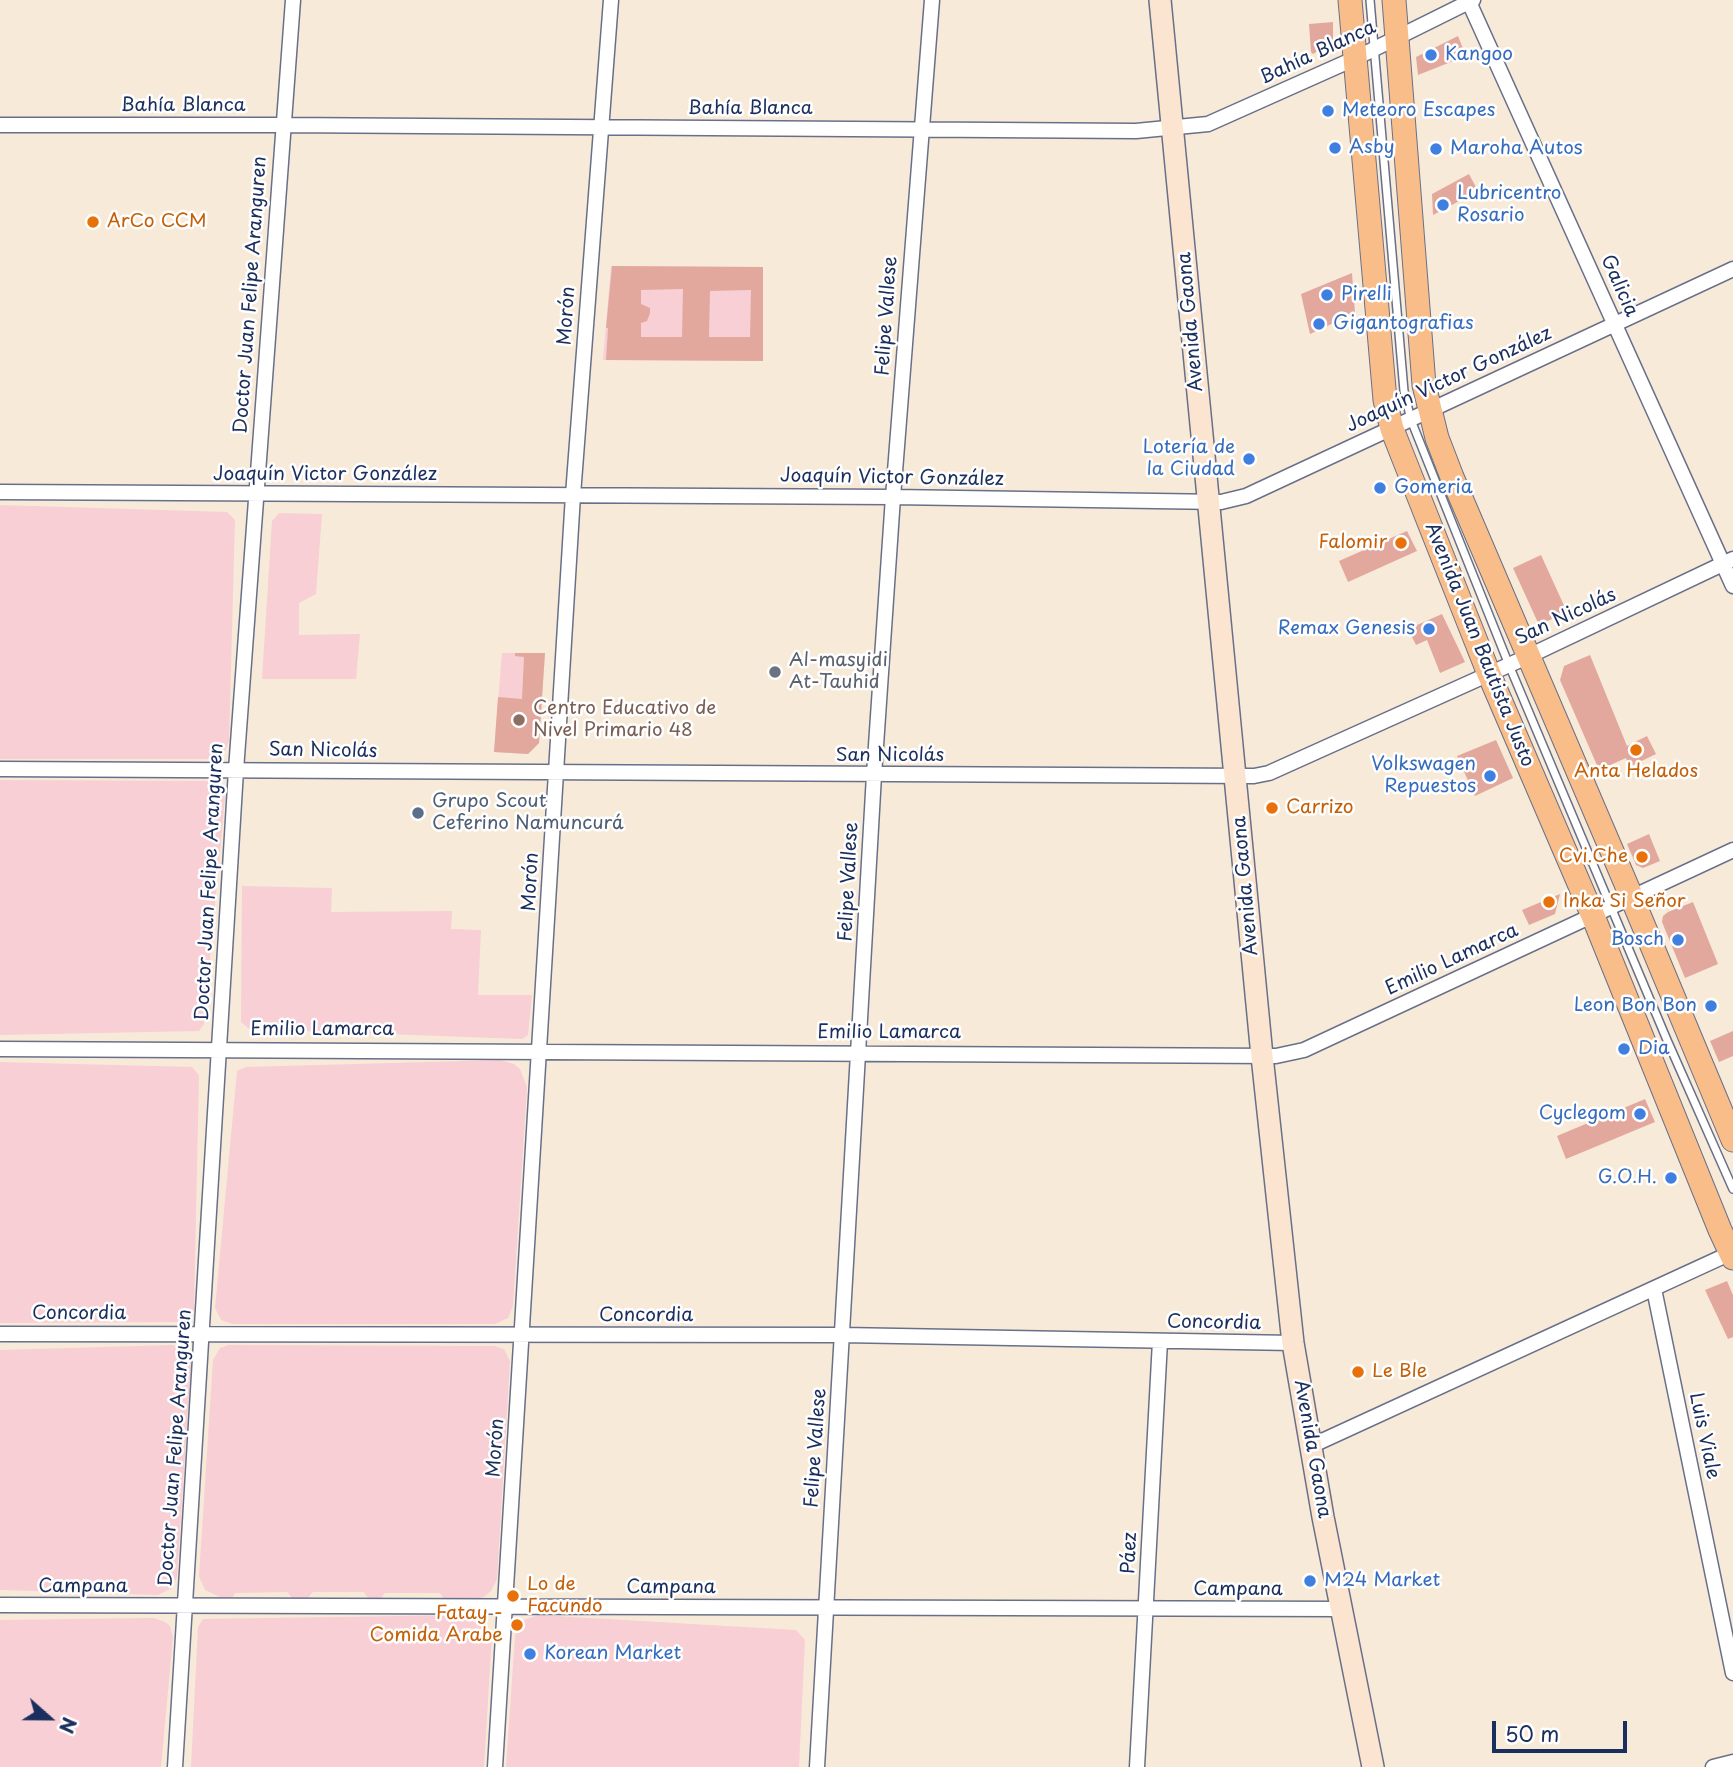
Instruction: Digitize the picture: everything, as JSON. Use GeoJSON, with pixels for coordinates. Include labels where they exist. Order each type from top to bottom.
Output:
{"type":"FeatureCollection","features":[{"type":"Feature","properties":{"kind":"main road","name":"Avenida Gaona"},"geometry":{"type":"LineString","coordinates":[[1160,0],[1262,1056],[1293,1343],[1373,1767]]}},
{"type":"Feature","properties":{"kind":"main road","name":"Avenida Juan Bautista Justo"},"geometry":{"type":"LineString","coordinates":[[1350,0],[1365,53],[1385,400],[1411,420],[1451,477],[1509,665],[1612,907],[1733,1140]]}},
{"type":"Feature","properties":{"kind":"main road","name":"Avenida Juan Bautista Justo"},"geometry":{"type":"LineString","coordinates":[[1394,0],[1424,385],[1411,420],[1509,665],[1612,907],[1732,1254]]}},
{"type":"Feature","properties":{"kind":"street","name":"Doctor Juan Felipe Aranguren"},"geometry":{"type":"LineString","coordinates":[[175,1767],[236,770],[293,0]]}},
{"type":"Feature","properties":{"kind":"street","name":"Morón"},"geometry":{"type":"LineString","coordinates":[[495,1767],[573,495],[611,0]]}},
{"type":"Feature","properties":{"kind":"street","name":"Felipe Vallese"},"geometry":{"type":"LineString","coordinates":[[817,1767],[874,775],[932,0]]}},
{"type":"Feature","properties":{"kind":"street","name":"Bahía Blanca"},"geometry":{"type":"LineString","coordinates":[[0,125],[1136,131],[1208,124],[1365,53],[1471,1]]}},
{"type":"Feature","properties":{"kind":"street","name":"Galicia"},"geometry":{"type":"LineString","coordinates":[[1471,1],[1616,324],[1728,561],[1733,586]]}},
{"type":"Feature","properties":{"kind":"street","name":"Joaquín Victor González"},"geometry":{"type":"LineString","coordinates":[[0,492],[893,497],[1208,502],[1246,496],[1733,269]]}},
{"type":"Feature","properties":{"kind":"street","name":"San Nicolás"},"geometry":{"type":"LineString","coordinates":[[0,769],[1236,777],[1269,773],[1509,665],[1728,561]]}},
{"type":"Feature","properties":{"kind":"street","name":"Emilio Lamarca"},"geometry":{"type":"LineString","coordinates":[[0,1049],[1262,1056],[1290,1054],[1304,1050],[1733,850]]}},
{"type":"Feature","properties":{"kind":"street"},"geometry":{"type":"LineString","coordinates":[[1311,1446],[1732,1254]]}},
{"type":"Feature","properties":{"kind":"street","name":"Luis Viale"},"geometry":{"type":"LineString","coordinates":[[1654,1289],[1733,1673]]}},
{"type":"Feature","properties":{"kind":"street","name":"Concordia"},"geometry":{"type":"LineString","coordinates":[[0,1334],[842,1335],[1293,1343]]}},
{"type":"Feature","properties":{"kind":"street","name":"Páez"},"geometry":{"type":"LineString","coordinates":[[1137,1767],[1160,1341]]}},
{"type":"Feature","properties":{"kind":"street","name":"Campana"},"geometry":{"type":"LineString","coordinates":[[0,1605],[1342,1609]]}},
{"type":"Feature","properties":{"kind":"street"},"geometry":{"type":"LineString","coordinates":[[1713,1767],[1733,1762]]}},
{"type":"Feature","properties":{"kind":"lane"},"geometry":{"type":"LineString","coordinates":[[1365,53],[1370,0]]}},
{"type":"Feature","properties":{"kind":"lane"},"geometry":{"type":"LineString","coordinates":[[1612,907],[1733,1189]]}},
{"type":"Feature","properties":{"kind":"shaded area"},"geometry":{"type":"Polygon","coordinates":[[[611,266],[763,267],[763,361],[603,360],[611,266]]]}},
{"type":"Feature","properties":{"kind":"shaded area"},"geometry":{"type":"Polygon","coordinates":[[[0,505],[227,512],[235,520],[229,741],[224,753],[211,759],[0,759],[0,505]]]}},
{"type":"Feature","properties":{"kind":"shaded area"},"geometry":{"type":"Polygon","coordinates":[[[279,513],[322,514],[316,594],[299,603],[299,635],[360,634],[356,679],[262,679],[272,521],[279,513]]]}},
{"type":"Feature","properties":{"kind":"shaded area","name":"Centro Educativo de Nivel Primario 48"},"geometry":{"type":"Polygon","coordinates":[[[502,653],[545,653],[539,743],[528,754],[494,752],[502,653]]]}},
{"type":"Feature","properties":{"kind":"shaded area"},"geometry":{"type":"Polygon","coordinates":[[[0,780],[208,781],[222,789],[225,798],[204,1024],[199,1031],[0,1035],[0,780]]]}},
{"type":"Feature","properties":{"kind":"shaded area"},"geometry":{"type":"Polygon","coordinates":[[[242,886],[332,888],[331,912],[452,911],[451,929],[481,930],[478,995],[532,995],[528,1035],[522,1039],[249,1029],[241,1022],[242,886]]]}},
{"type":"Feature","properties":{"kind":"shaded area"},"geometry":{"type":"Polygon","coordinates":[[[500,1060],[520,1069],[527,1087],[513,1306],[508,1318],[495,1324],[232,1324],[221,1320],[215,1308],[237,1071],[246,1067],[500,1060]]]}},
{"type":"Feature","properties":{"kind":"shaded area"},"geometry":{"type":"Polygon","coordinates":[[[0,1062],[192,1067],[199,1075],[194,1310],[186,1322],[0,1323],[0,1062]]]}},
{"type":"Feature","properties":{"kind":"shaded area"},"geometry":{"type":"Polygon","coordinates":[[[173,1345],[185,1351],[191,1363],[177,1577],[172,1588],[158,1595],[0,1590],[0,1350],[173,1345]]]}},
{"type":"Feature","properties":{"kind":"shaded area"},"geometry":{"type":"Polygon","coordinates":[[[228,1345],[494,1346],[504,1349],[510,1361],[497,1579],[491,1591],[484,1597],[475,1599],[444,1599],[440,1593],[385,1593],[381,1598],[368,1598],[364,1592],[313,1592],[308,1598],[292,1598],[287,1592],[235,1593],[233,1597],[220,1597],[205,1590],[199,1576],[213,1360],[220,1348],[228,1345]]]}},
{"type":"Feature","properties":{"kind":"shaded area"},"geometry":{"type":"Polygon","coordinates":[[[467,1615],[483,1621],[492,1634],[484,1767],[191,1767],[198,1627],[203,1619],[467,1615]]]}},
{"type":"Feature","properties":{"kind":"shaded area"},"geometry":{"type":"Polygon","coordinates":[[[538,1615],[796,1630],[805,1640],[799,1767],[506,1767],[515,1636],[518,1626],[524,1620],[538,1615]]]}},
{"type":"Feature","properties":{"kind":"shaded area"},"geometry":{"type":"Polygon","coordinates":[[[154,1618],[170,1626],[173,1637],[161,1767],[0,1767],[0,1620],[154,1618]]]}},
{"type":"Feature","properties":{"kind":"building"},"geometry":{"type":"Polygon","coordinates":[[[1333,22],[1333,42],[1313,54],[1309,24],[1333,22]]]}},
{"type":"Feature","properties":{"kind":"building"},"geometry":{"type":"Polygon","coordinates":[[[1458,36],[1466,56],[1418,75],[1416,57],[1458,36]]]}},
{"type":"Feature","properties":{"kind":"building","name":"Lubricentro Rosario"},"geometry":{"type":"Polygon","coordinates":[[[1469,174],[1478,191],[1433,215],[1432,194],[1469,174]]]}},
{"type":"Feature","properties":{"kind":"building"},"geometry":{"type":"Polygon","coordinates":[[[612,266],[763,267],[763,361],[606,360],[612,266]],[[683,289],[641,290],[641,304],[650,308],[650,313],[647,321],[641,323],[641,337],[682,337],[683,289]],[[751,290],[710,291],[709,337],[750,337],[751,290]]]}},
{"type":"Feature","properties":{"kind":"building"},"geometry":{"type":"Polygon","coordinates":[[[1352,273],[1355,313],[1310,334],[1301,294],[1352,273]]]}},
{"type":"Feature","properties":{"kind":"building"},"geometry":{"type":"Polygon","coordinates":[[[1407,531],[1417,551],[1348,582],[1339,561],[1407,531]]]}},
{"type":"Feature","properties":{"kind":"building"},"geometry":{"type":"Polygon","coordinates":[[[1541,555],[1567,612],[1539,625],[1513,568],[1541,555]]]}},
{"type":"Feature","properties":{"kind":"building"},"geometry":{"type":"Polygon","coordinates":[[[1442,614],[1465,662],[1440,673],[1427,640],[1416,645],[1408,629],[1442,614]]]}},
{"type":"Feature","properties":{"kind":"building","name":"Centro Educativo de Nivel Primario 48"},"geometry":{"type":"Polygon","coordinates":[[[515,653],[545,653],[539,743],[528,754],[494,752],[498,697],[522,699],[524,657],[515,656],[515,653]]]}},
{"type":"Feature","properties":{"kind":"building"},"geometry":{"type":"Polygon","coordinates":[[[1590,655],[1627,746],[1647,736],[1656,754],[1629,767],[1626,758],[1599,770],[1560,680],[1564,666],[1590,655]]]}},
{"type":"Feature","properties":{"kind":"building"},"geometry":{"type":"Polygon","coordinates":[[[1496,740],[1513,778],[1475,796],[1457,756],[1496,740]]]}},
{"type":"Feature","properties":{"kind":"building"},"geometry":{"type":"Polygon","coordinates":[[[1649,834],[1660,861],[1643,868],[1636,865],[1627,844],[1649,834]]]}},
{"type":"Feature","properties":{"kind":"building","name":"Inka Si Señor"},"geometry":{"type":"Polygon","coordinates":[[[1560,894],[1555,914],[1529,925],[1522,910],[1560,894]]]}},
{"type":"Feature","properties":{"kind":"building"},"geometry":{"type":"Polygon","coordinates":[[[1693,902],[1718,964],[1685,978],[1662,922],[1663,916],[1668,912],[1693,902]]]}},
{"type":"Feature","properties":{"kind":"building"},"geometry":{"type":"Polygon","coordinates":[[[1733,1031],[1733,1056],[1719,1062],[1710,1041],[1733,1031]]]}},
{"type":"Feature","properties":{"kind":"building"},"geometry":{"type":"Polygon","coordinates":[[[1645,1099],[1655,1122],[1566,1159],[1557,1136],[1645,1099]]]}},
{"type":"Feature","properties":{"kind":"building"},"geometry":{"type":"Polygon","coordinates":[[[1727,1281],[1733,1295],[1733,1337],[1728,1339],[1705,1290],[1727,1281]]]}},
{"type":"Feature","properties":{"kind":"place","name":"Kangoo"},"geometry":{"type":"Point","coordinates":[1431,55]}},
{"type":"Feature","properties":{"kind":"place","name":"Meteoro Escapes"},"geometry":{"type":"Point","coordinates":[1328,111]}},
{"type":"Feature","properties":{"kind":"place","name":"Asby"},"geometry":{"type":"Point","coordinates":[1335,148]}},
{"type":"Feature","properties":{"kind":"place","name":"Maroha Autos"},"geometry":{"type":"Point","coordinates":[1436,149]}},
{"type":"Feature","properties":{"kind":"place","name":"Lubricentro Rosario"},"geometry":{"type":"Point","coordinates":[1443,205]}},
{"type":"Feature","properties":{"kind":"place","name":"ArCo CCM"},"geometry":{"type":"Point","coordinates":[93,222]}},
{"type":"Feature","properties":{"kind":"place","name":"Pirelli"},"geometry":{"type":"Point","coordinates":[1327,295]}},
{"type":"Feature","properties":{"kind":"place","name":"Gigantografias"},"geometry":{"type":"Point","coordinates":[1319,324]}},
{"type":"Feature","properties":{"kind":"place","name":"Lotería de la Ciudad"},"geometry":{"type":"Point","coordinates":[1249,459]}},
{"type":"Feature","properties":{"kind":"place","name":"Gomeria"},"geometry":{"type":"Point","coordinates":[1380,488]}},
{"type":"Feature","properties":{"kind":"place","name":"Falomir"},"geometry":{"type":"Point","coordinates":[1401,543]}},
{"type":"Feature","properties":{"kind":"place","name":"Remax Genesis"},"geometry":{"type":"Point","coordinates":[1429,629]}},
{"type":"Feature","properties":{"kind":"place","name":"Al-masyidi At-Tauhid"},"geometry":{"type":"Point","coordinates":[775,672]}},
{"type":"Feature","properties":{"kind":"place","name":"Centro Educativo de Nivel Primario 48"},"geometry":{"type":"Point","coordinates":[519,720]}},
{"type":"Feature","properties":{"kind":"place","name":"Anta Helados"},"geometry":{"type":"Point","coordinates":[1636,750]}},
{"type":"Feature","properties":{"kind":"place","name":"Volkswagen Repuestos"},"geometry":{"type":"Point","coordinates":[1490,776]}},
{"type":"Feature","properties":{"kind":"place","name":"Carrizo"},"geometry":{"type":"Point","coordinates":[1272,808]}},
{"type":"Feature","properties":{"kind":"place","name":"Grupo Scout Ceferino Namuncurá"},"geometry":{"type":"Point","coordinates":[418,813]}},
{"type":"Feature","properties":{"kind":"place","name":"Cvi.Che"},"geometry":{"type":"Point","coordinates":[1642,857]}},
{"type":"Feature","properties":{"kind":"place","name":"Inka Si Señor"},"geometry":{"type":"Point","coordinates":[1549,902]}},
{"type":"Feature","properties":{"kind":"place","name":"Bosch"},"geometry":{"type":"Point","coordinates":[1678,940]}},
{"type":"Feature","properties":{"kind":"place","name":"Leon Bon Bon"},"geometry":{"type":"Point","coordinates":[1711,1006]}},
{"type":"Feature","properties":{"kind":"place","name":"Dia"},"geometry":{"type":"Point","coordinates":[1624,1049]}},
{"type":"Feature","properties":{"kind":"place","name":"Cyclegom"},"geometry":{"type":"Point","coordinates":[1640,1114]}},
{"type":"Feature","properties":{"kind":"place","name":"G.O.H."},"geometry":{"type":"Point","coordinates":[1671,1178]}},
{"type":"Feature","properties":{"kind":"place","name":"Le Ble"},"geometry":{"type":"Point","coordinates":[1358,1372]}},
{"type":"Feature","properties":{"kind":"place","name":"M24 Market"},"geometry":{"type":"Point","coordinates":[1310,1581]}},
{"type":"Feature","properties":{"kind":"place","name":"Lo de Facundo"},"geometry":{"type":"Point","coordinates":[513,1596]}},
{"type":"Feature","properties":{"kind":"place","name":"Fatay - Comida Arabe"},"geometry":{"type":"Point","coordinates":[517,1625]}},
{"type":"Feature","properties":{"kind":"place","name":"Korean Market"},"geometry":{"type":"Point","coordinates":[530,1654]}}]}
